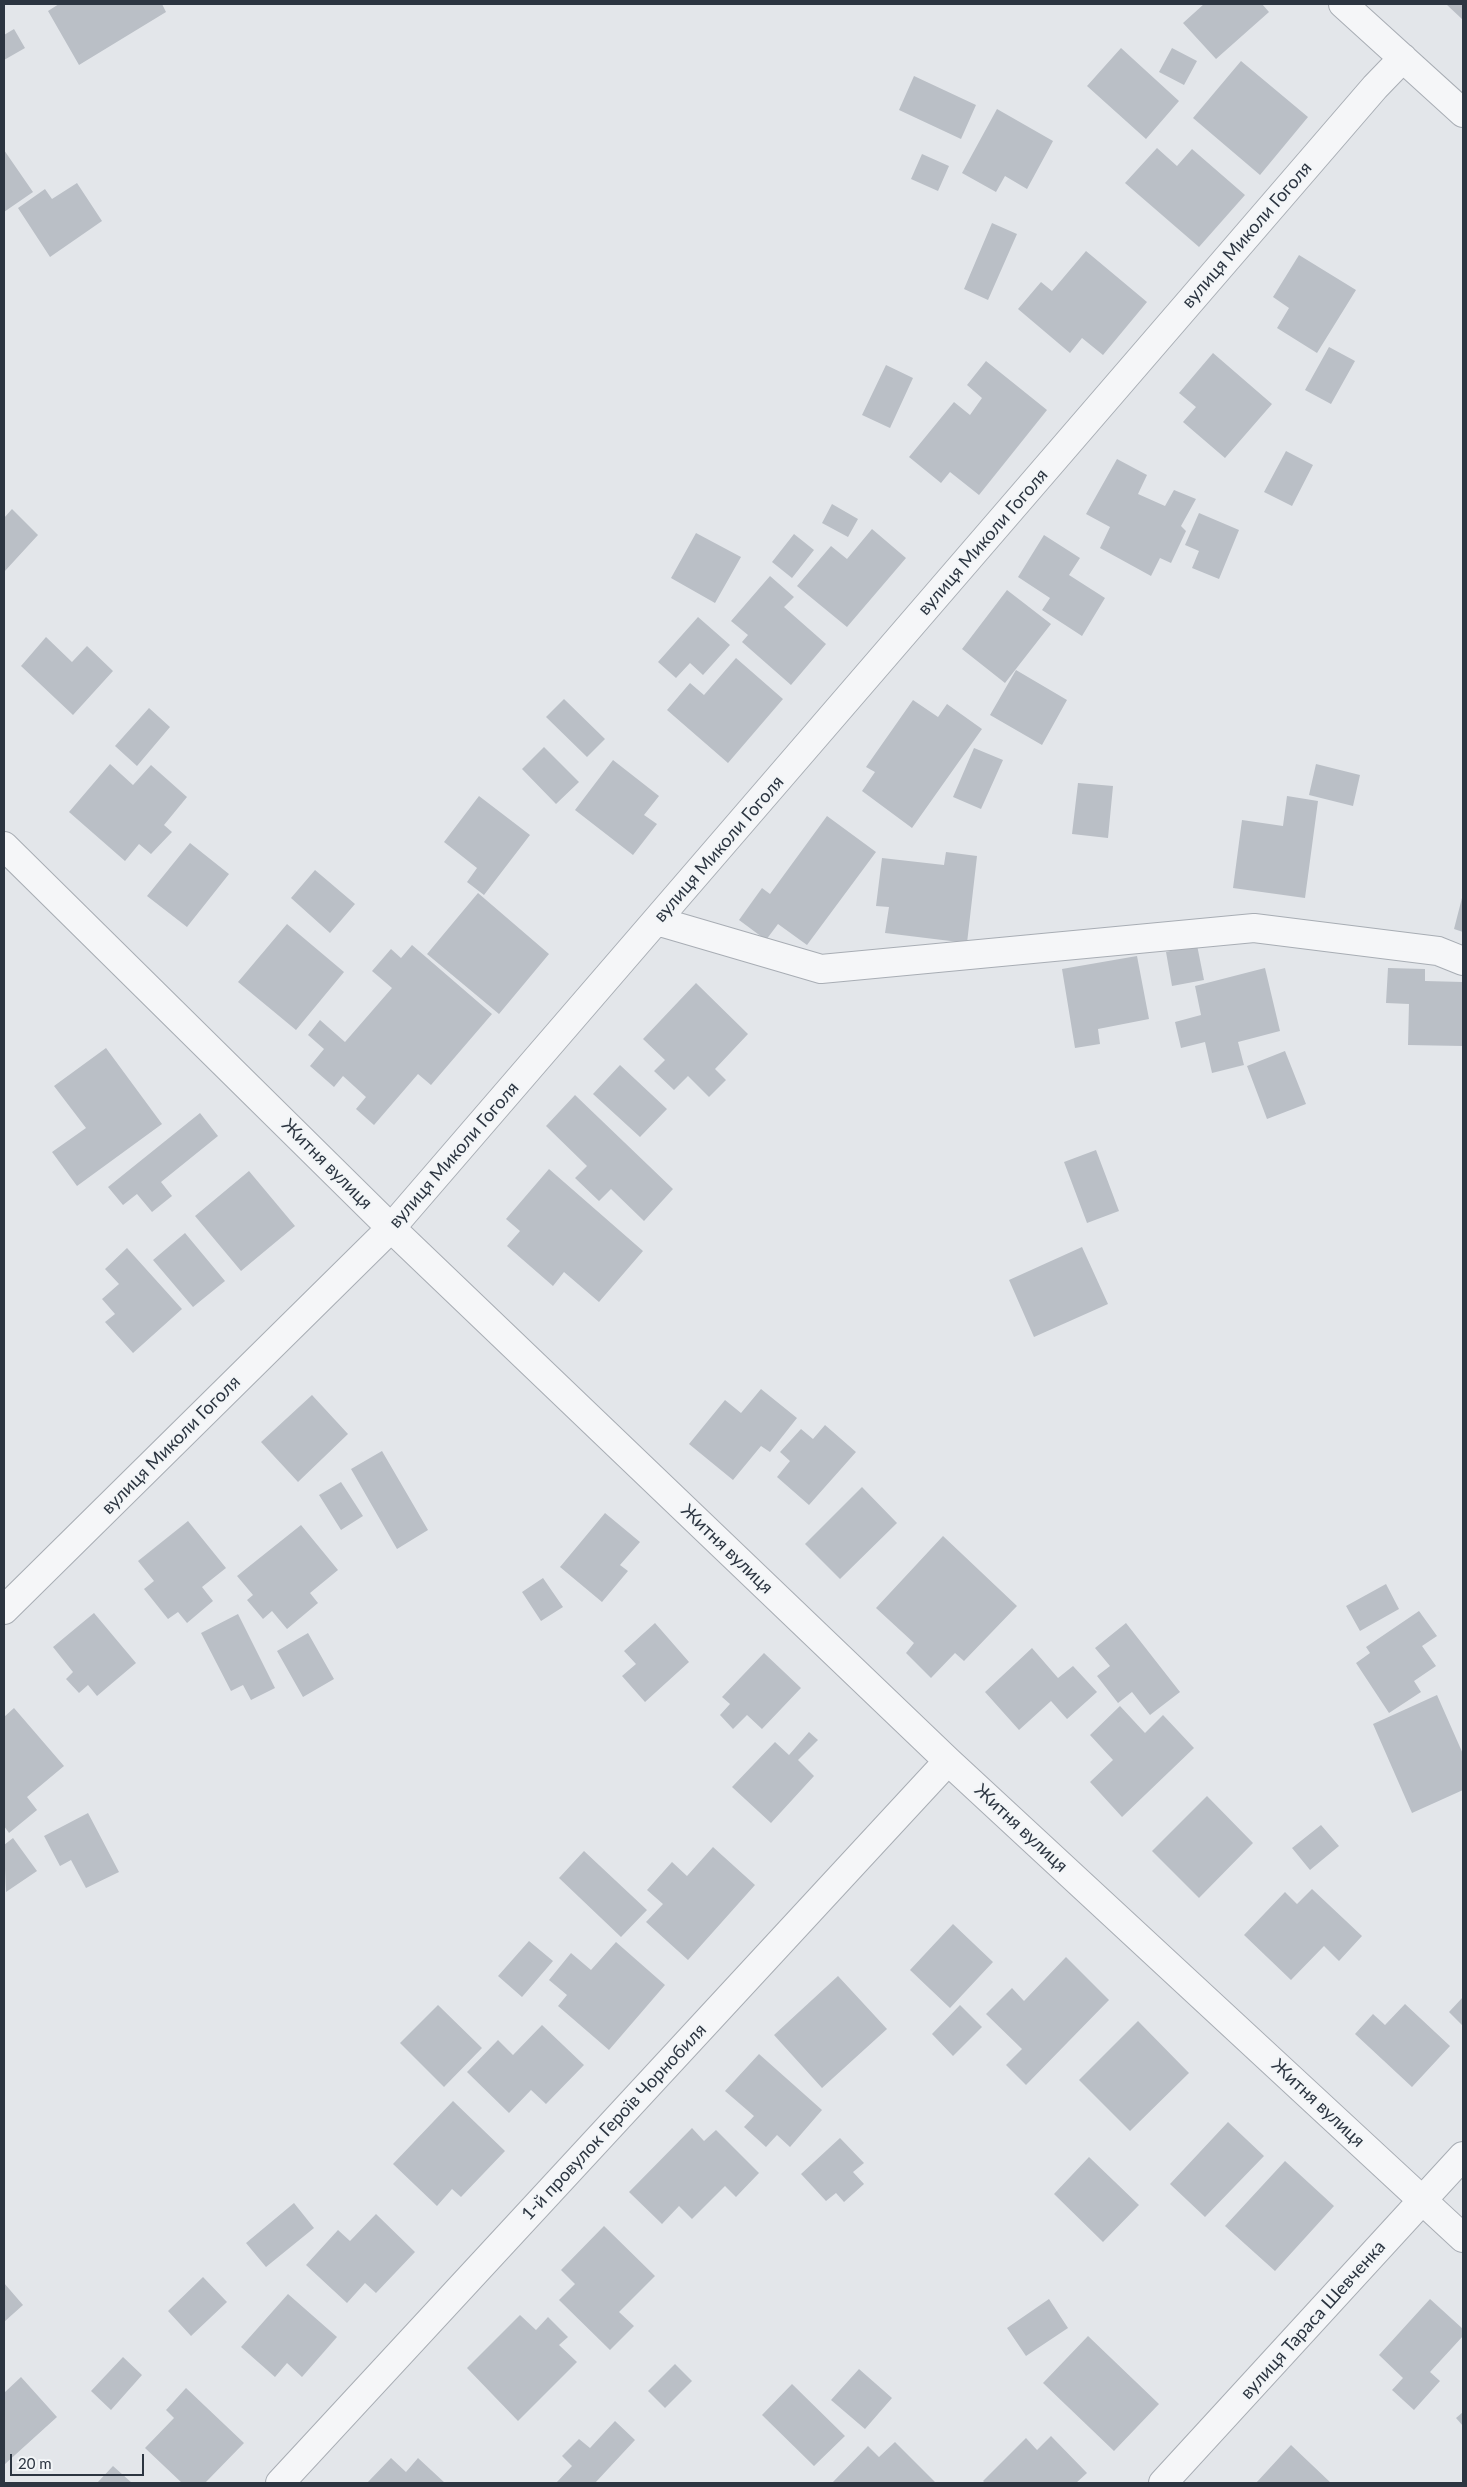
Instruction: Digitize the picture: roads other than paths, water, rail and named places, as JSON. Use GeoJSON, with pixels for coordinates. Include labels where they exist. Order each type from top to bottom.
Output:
{"type":"FeatureCollection","features":[{"type":"Feature","properties":{"kind":"street"},"geometry":{"type":"LineString","coordinates":[[1343,4],[1463,113]]}},
{"type":"Feature","properties":{"kind":"street","name":"вулиця Миколи Гоголя"},"geometry":{"type":"LineString","coordinates":[[4,1610],[391,1228],[1374,87],[1402,58]]}},
{"type":"Feature","properties":{"kind":"street","name":"Житня вулиця"},"geometry":{"type":"LineString","coordinates":[[4,846],[391,1228],[948,1761],[1463,2238]]}},
{"type":"Feature","properties":{"kind":"street"},"geometry":{"type":"LineString","coordinates":[[657,921],[821,969],[1254,928],[1438,951],[1463,961]]}},
{"type":"Feature","properties":{"kind":"street","name":"1-й провулок Героїв Чорнобиля"},"geometry":{"type":"LineString","coordinates":[[280,2483],[948,1761]]}},
{"type":"Feature","properties":{"kind":"street","name":"вулиця Тараса Шевченка"},"geometry":{"type":"LineString","coordinates":[[1163,2483],[1463,2156]]}}]}
